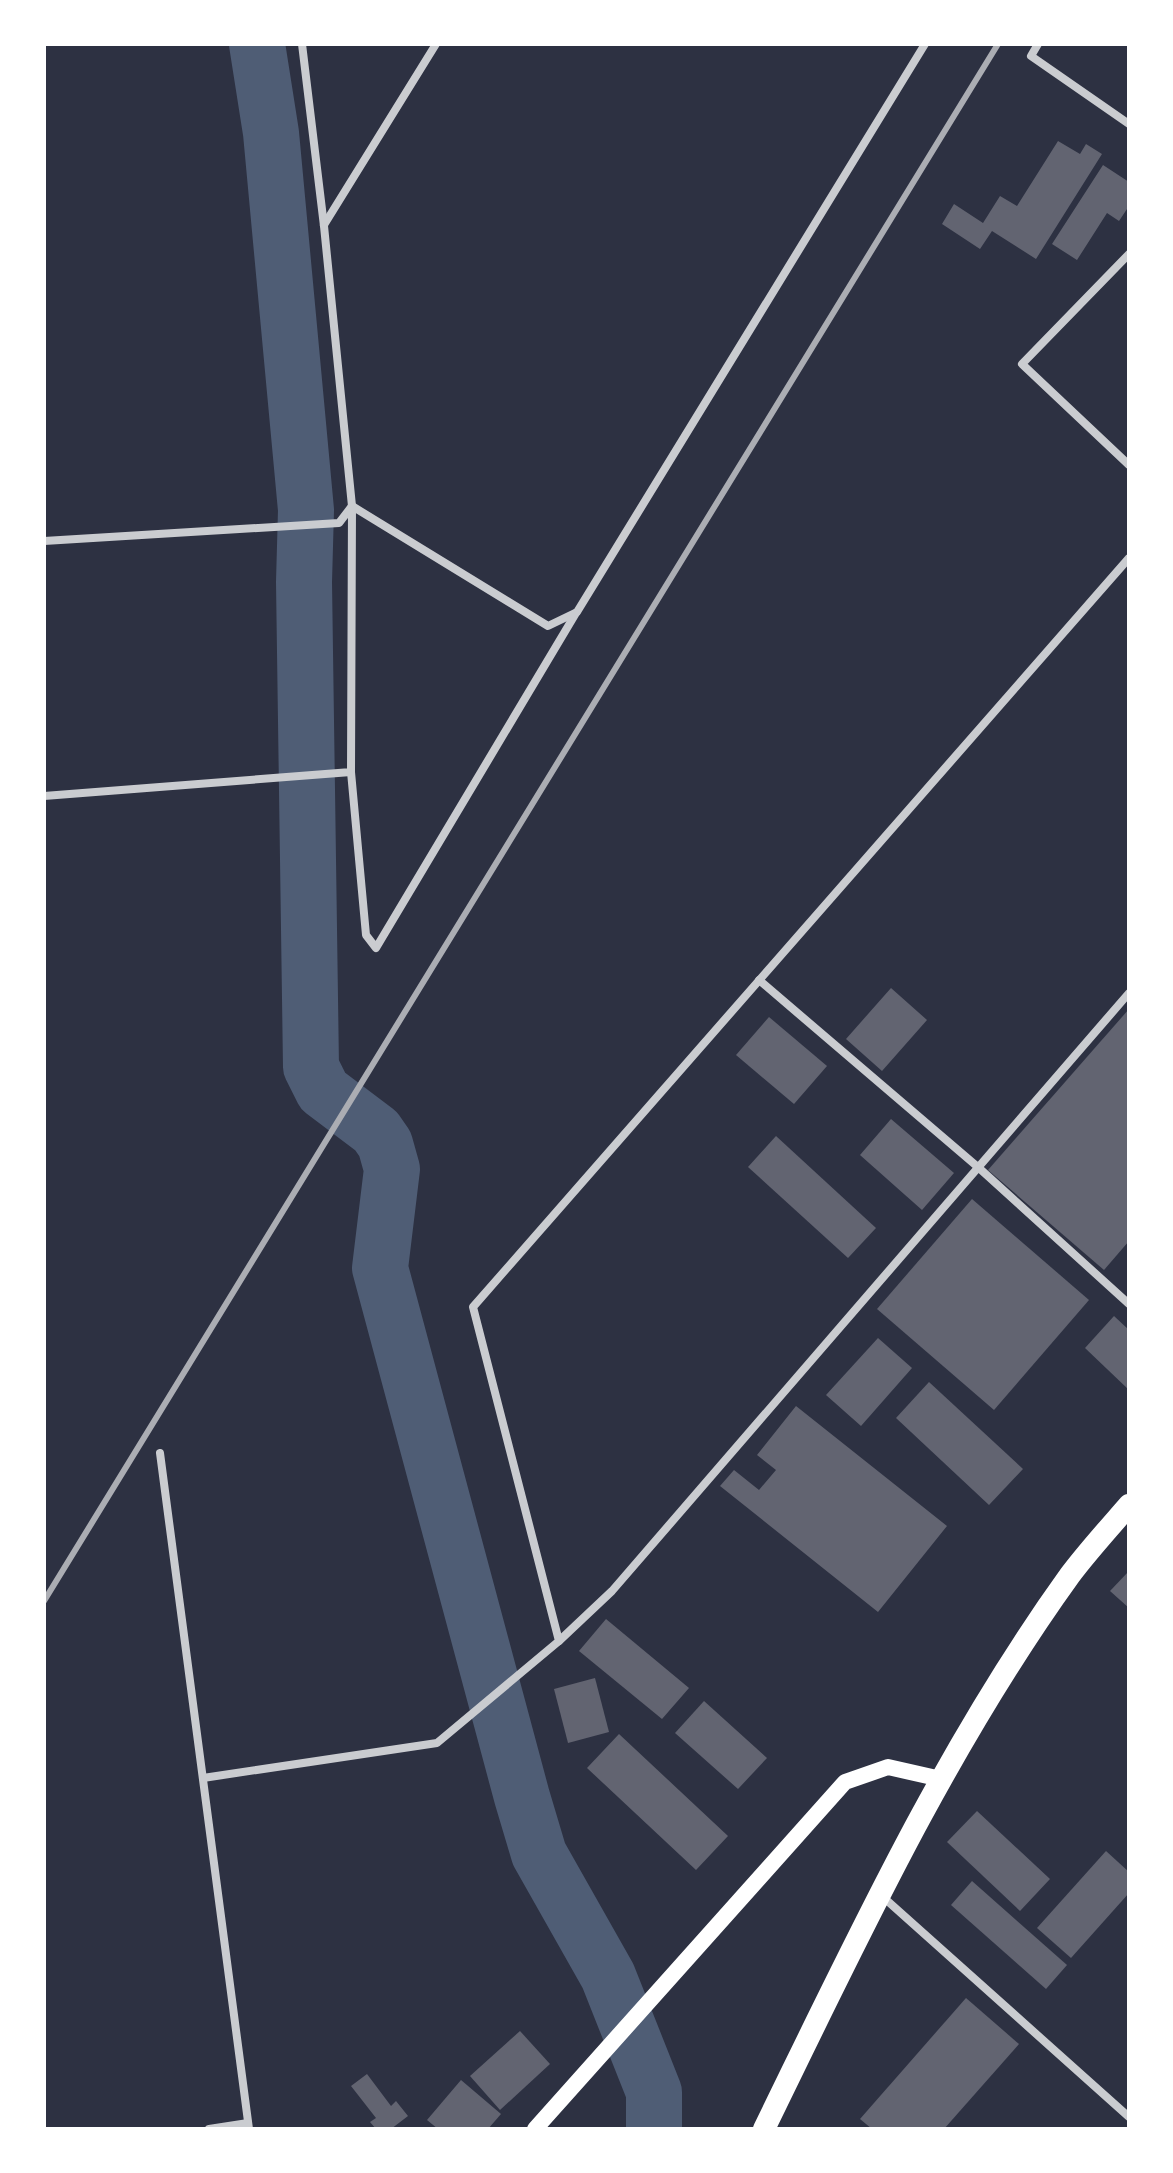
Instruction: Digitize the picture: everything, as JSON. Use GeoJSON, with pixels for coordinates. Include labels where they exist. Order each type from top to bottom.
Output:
{"type":"FeatureCollection","features":[{"type":"Feature","properties":{"kind":"highway"},"geometry":{"type":"LineString","coordinates":[[764,2129],[879,1894],[941,1779],[1016,1653],[1072,1572],[1129,1505]]}},
{"type":"Feature","properties":{"kind":"main road"},"geometry":{"type":"LineString","coordinates":[[535,2129],[845,1782],[888,1767],[941,1779]]}},
{"type":"Feature","properties":{"kind":"street"},"geometry":{"type":"LineString","coordinates":[[302,44],[352,506],[351,772],[366,935],[376,948],[577,612],[925,44]]}},
{"type":"Feature","properties":{"kind":"street"},"geometry":{"type":"LineString","coordinates":[[324,226],[436,44]]}},
{"type":"Feature","properties":{"kind":"street"},"geometry":{"type":"LineString","coordinates":[[1038,44],[1031,56],[1129,124]]}},
{"type":"Feature","properties":{"kind":"street"},"geometry":{"type":"LineString","coordinates":[[1129,254],[1022,364],[1129,465]]}},
{"type":"Feature","properties":{"kind":"street"},"geometry":{"type":"LineString","coordinates":[[352,506],[548,626],[577,612]]}},
{"type":"Feature","properties":{"kind":"street"},"geometry":{"type":"LineString","coordinates":[[44,541],[339,523],[352,506]]}},
{"type":"Feature","properties":{"kind":"street"},"geometry":{"type":"LineString","coordinates":[[559,1641],[473,1307],[1129,558]]}},
{"type":"Feature","properties":{"kind":"street"},"geometry":{"type":"LineString","coordinates":[[44,796],[351,772]]}},
{"type":"Feature","properties":{"kind":"street"},"geometry":{"type":"LineString","coordinates":[[759,980],[979,1168],[1129,1304]]}},
{"type":"Feature","properties":{"kind":"street"},"geometry":{"type":"LineString","coordinates":[[203,1778],[437,1743],[559,1641],[612,1591],[1129,993]]}},
{"type":"Feature","properties":{"kind":"street"},"geometry":{"type":"LineString","coordinates":[[160,1453],[249,2126],[209,2129]]}},
{"type":"Feature","properties":{"kind":"street"},"geometry":{"type":"LineString","coordinates":[[879,1894],[1129,2117]]}},
{"type":"Feature","properties":{"kind":"building"},"geometry":{"type":"Polygon","coordinates":[[[1058,141],[1080,154],[1086,144],[1102,154],[1036,259],[992,231],[980,249],[942,224],[954,204],[983,223],[1000,196],[1017,206],[1058,141]]]}},
{"type":"Feature","properties":{"kind":"building"},"geometry":{"type":"Polygon","coordinates":[[[1103,165],[1129,182],[1129,206],[1119,221],[1107,213],[1077,260],[1052,244],[1103,165]]]}},
{"type":"Feature","properties":{"kind":"building"},"geometry":{"type":"Polygon","coordinates":[[[891,988],[927,1020],[882,1071],[846,1039],[891,988]]]}},
{"type":"Feature","properties":{"kind":"building"},"geometry":{"type":"Polygon","coordinates":[[[1129,1009],[1129,1241],[1104,1270],[988,1170],[1129,1009]]]}},
{"type":"Feature","properties":{"kind":"building"},"geometry":{"type":"Polygon","coordinates":[[[769,1017],[827,1066],[794,1104],[736,1055],[769,1017]]]}},
{"type":"Feature","properties":{"kind":"building"},"geometry":{"type":"Polygon","coordinates":[[[891,1119],[954,1173],[922,1210],[860,1155],[891,1119]]]}},
{"type":"Feature","properties":{"kind":"building"},"geometry":{"type":"Polygon","coordinates":[[[776,1136],[876,1228],[848,1258],[748,1167],[776,1136]]]}},
{"type":"Feature","properties":{"kind":"building"},"geometry":{"type":"Polygon","coordinates":[[[972,1199],[1089,1300],[994,1410],[877,1309],[972,1199]]]}},
{"type":"Feature","properties":{"kind":"building"},"geometry":{"type":"Polygon","coordinates":[[[1114,1316],[1129,1330],[1129,1390],[1085,1348],[1114,1316]]]}},
{"type":"Feature","properties":{"kind":"building"},"geometry":{"type":"Polygon","coordinates":[[[878,1338],[912,1368],[861,1426],[826,1395],[878,1338]]]}},
{"type":"Feature","properties":{"kind":"building"},"geometry":{"type":"Polygon","coordinates":[[[929,1382],[1023,1469],[989,1505],[896,1418],[929,1382]]]}},
{"type":"Feature","properties":{"kind":"building"},"geometry":{"type":"Polygon","coordinates":[[[796,1406],[947,1526],[878,1612],[720,1486],[734,1470],[759,1490],[776,1470],[757,1455],[796,1406]]]}},
{"type":"Feature","properties":{"kind":"building"},"geometry":{"type":"Polygon","coordinates":[[[1129,1571],[1129,1608],[1110,1591],[1129,1571]]]}},
{"type":"Feature","properties":{"kind":"building"},"geometry":{"type":"Polygon","coordinates":[[[606,1619],[689,1688],[662,1719],[579,1651],[606,1619]]]}},
{"type":"Feature","properties":{"kind":"building"},"geometry":{"type":"Polygon","coordinates":[[[595,1678],[609,1732],[568,1743],[554,1689],[595,1678]]]}},
{"type":"Feature","properties":{"kind":"building"},"geometry":{"type":"Polygon","coordinates":[[[704,1701],[767,1758],[738,1789],[675,1733],[704,1701]]]}},
{"type":"Feature","properties":{"kind":"building"},"geometry":{"type":"Polygon","coordinates":[[[619,1734],[728,1836],[696,1870],[587,1768],[619,1734]]]}},
{"type":"Feature","properties":{"kind":"building"},"geometry":{"type":"Polygon","coordinates":[[[977,1811],[1050,1879],[1020,1911],[947,1842],[977,1811]]]}},
{"type":"Feature","properties":{"kind":"building"},"geometry":{"type":"Polygon","coordinates":[[[1106,1851],[1129,1872],[1129,1893],[1071,1958],[1037,1928],[1106,1851]]]}},
{"type":"Feature","properties":{"kind":"building"},"geometry":{"type":"Polygon","coordinates":[[[972,1881],[1067,1965],[1046,1989],[951,1905],[972,1881]]]}},
{"type":"Feature","properties":{"kind":"building"},"geometry":{"type":"Polygon","coordinates":[[[966,1998],[1019,2044],[944,2129],[872,2129],[860,2119],[966,1998]]]}},
{"type":"Feature","properties":{"kind":"building"},"geometry":{"type":"Polygon","coordinates":[[[520,2031],[550,2064],[500,2110],[470,2076],[520,2031]]]}},
{"type":"Feature","properties":{"kind":"building"},"geometry":{"type":"Polygon","coordinates":[[[367,2074],[391,2106],[396,2101],[408,2116],[391,2129],[376,2129],[370,2122],[376,2118],[351,2086],[367,2074]]]}},
{"type":"Feature","properties":{"kind":"building"},"geometry":{"type":"Polygon","coordinates":[[[461,2080],[501,2114],[488,2129],[438,2129],[427,2120],[461,2080]]]}},
{"type":"Feature","properties":{"kind":"waterway"},"geometry":{"type":"LineString","coordinates":[[257,44],[271,133],[306,510],[304,582],[311,1067],[323,1091],[376,1131],[385,1144],[392,1169],[380,1268],[522,1797],[539,1854],[608,1976],[654,2092],[654,2129]]}},
{"type":"Feature","properties":{"kind":"railway"},"geometry":{"type":"LineString","coordinates":[[44,1601],[998,44]]}}]}
